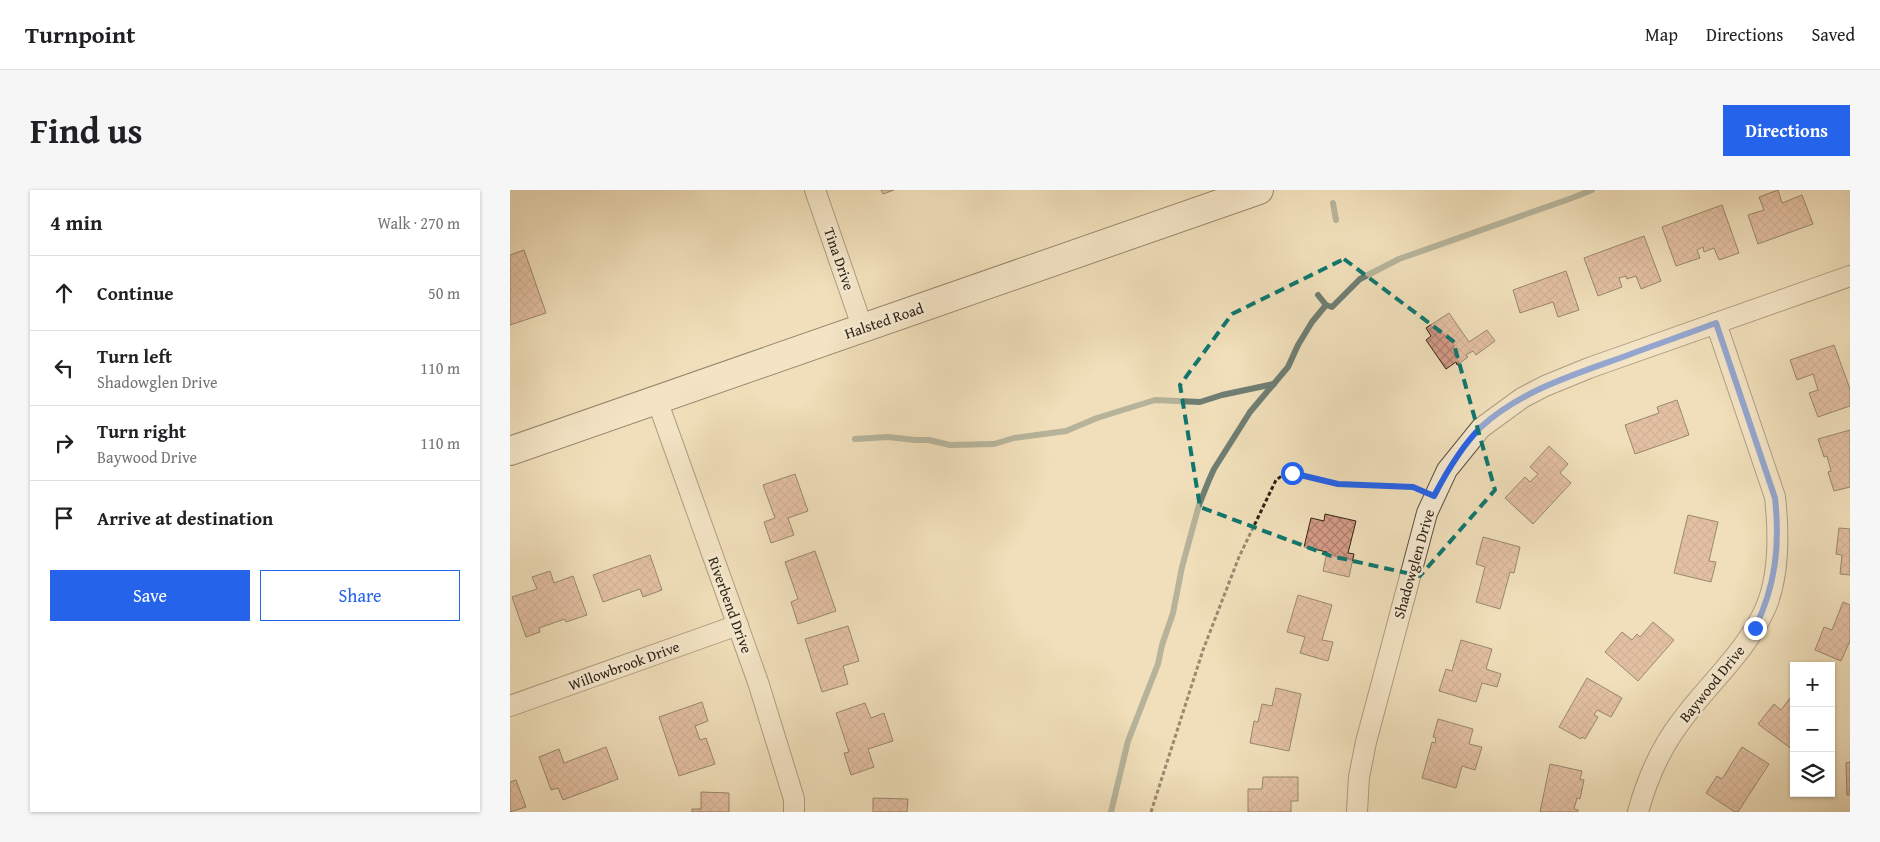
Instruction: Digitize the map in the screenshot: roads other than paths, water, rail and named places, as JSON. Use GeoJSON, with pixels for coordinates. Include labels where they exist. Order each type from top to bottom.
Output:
{"type":"FeatureCollection","features":[{"type":"Feature","properties":{"kind":"street","name":"Tina Drive"},"geometry":{"type":"LineString","coordinates":[[815,190],[863,329]]}},
{"type":"Feature","properties":{"kind":"street","name":"Halsted Road"},"geometry":{"type":"LineString","coordinates":[[510,451],[1258,190]]}},
{"type":"Feature","properties":{"kind":"street","name":"Shadowglen Drive"},"geometry":{"type":"LineString","coordinates":[[1357,812],[1359,777],[1366,742],[1421,533],[1434,496],[1448,470],[1481,428],[1522,398],[1544,386],[1589,368],[1850,276]]}},
{"type":"Feature","properties":{"kind":"street","name":"Baywood Drive"},"geometry":{"type":"LineString","coordinates":[[1638,812],[1650,775],[1669,738],[1682,719],[1742,648],[1755,628],[1766,606],[1776,562],[1778,524],[1775,498],[1716,323]]}},
{"type":"Feature","properties":{"kind":"street","name":"Riverbend Drive"},"geometry":{"type":"LineString","coordinates":[[657,400],[758,682],[794,799],[794,812]]}},
{"type":"Feature","properties":{"kind":"street","name":"Willowbrook Drive"},"geometry":{"type":"LineString","coordinates":[[510,706],[738,625]]}},
{"type":"Feature","properties":{"kind":"waterway"},"geometry":{"type":"LineString","coordinates":[[1318,295],[1326,305],[1332,307],[1360,279],[1399,259],[1592,190]]}},
{"type":"Feature","properties":{"kind":"waterway"},"geometry":{"type":"LineString","coordinates":[[1333,203],[1336,220]]}},
{"type":"Feature","properties":{"kind":"waterway"},"geometry":{"type":"LineString","coordinates":[[1111,812],[1128,741],[1158,664],[1162,645],[1173,613],[1182,567],[1199,505],[1209,480],[1250,412],[1288,367],[1298,345],[1312,322],[1326,305]]}},
{"type":"Feature","properties":{"kind":"waterway"},"geometry":{"type":"LineString","coordinates":[[855,439],[888,437],[929,440],[950,445],[994,444],[1014,438],[1066,431],[1097,418],[1155,400],[1200,402],[1222,395],[1274,384]]}}]}
